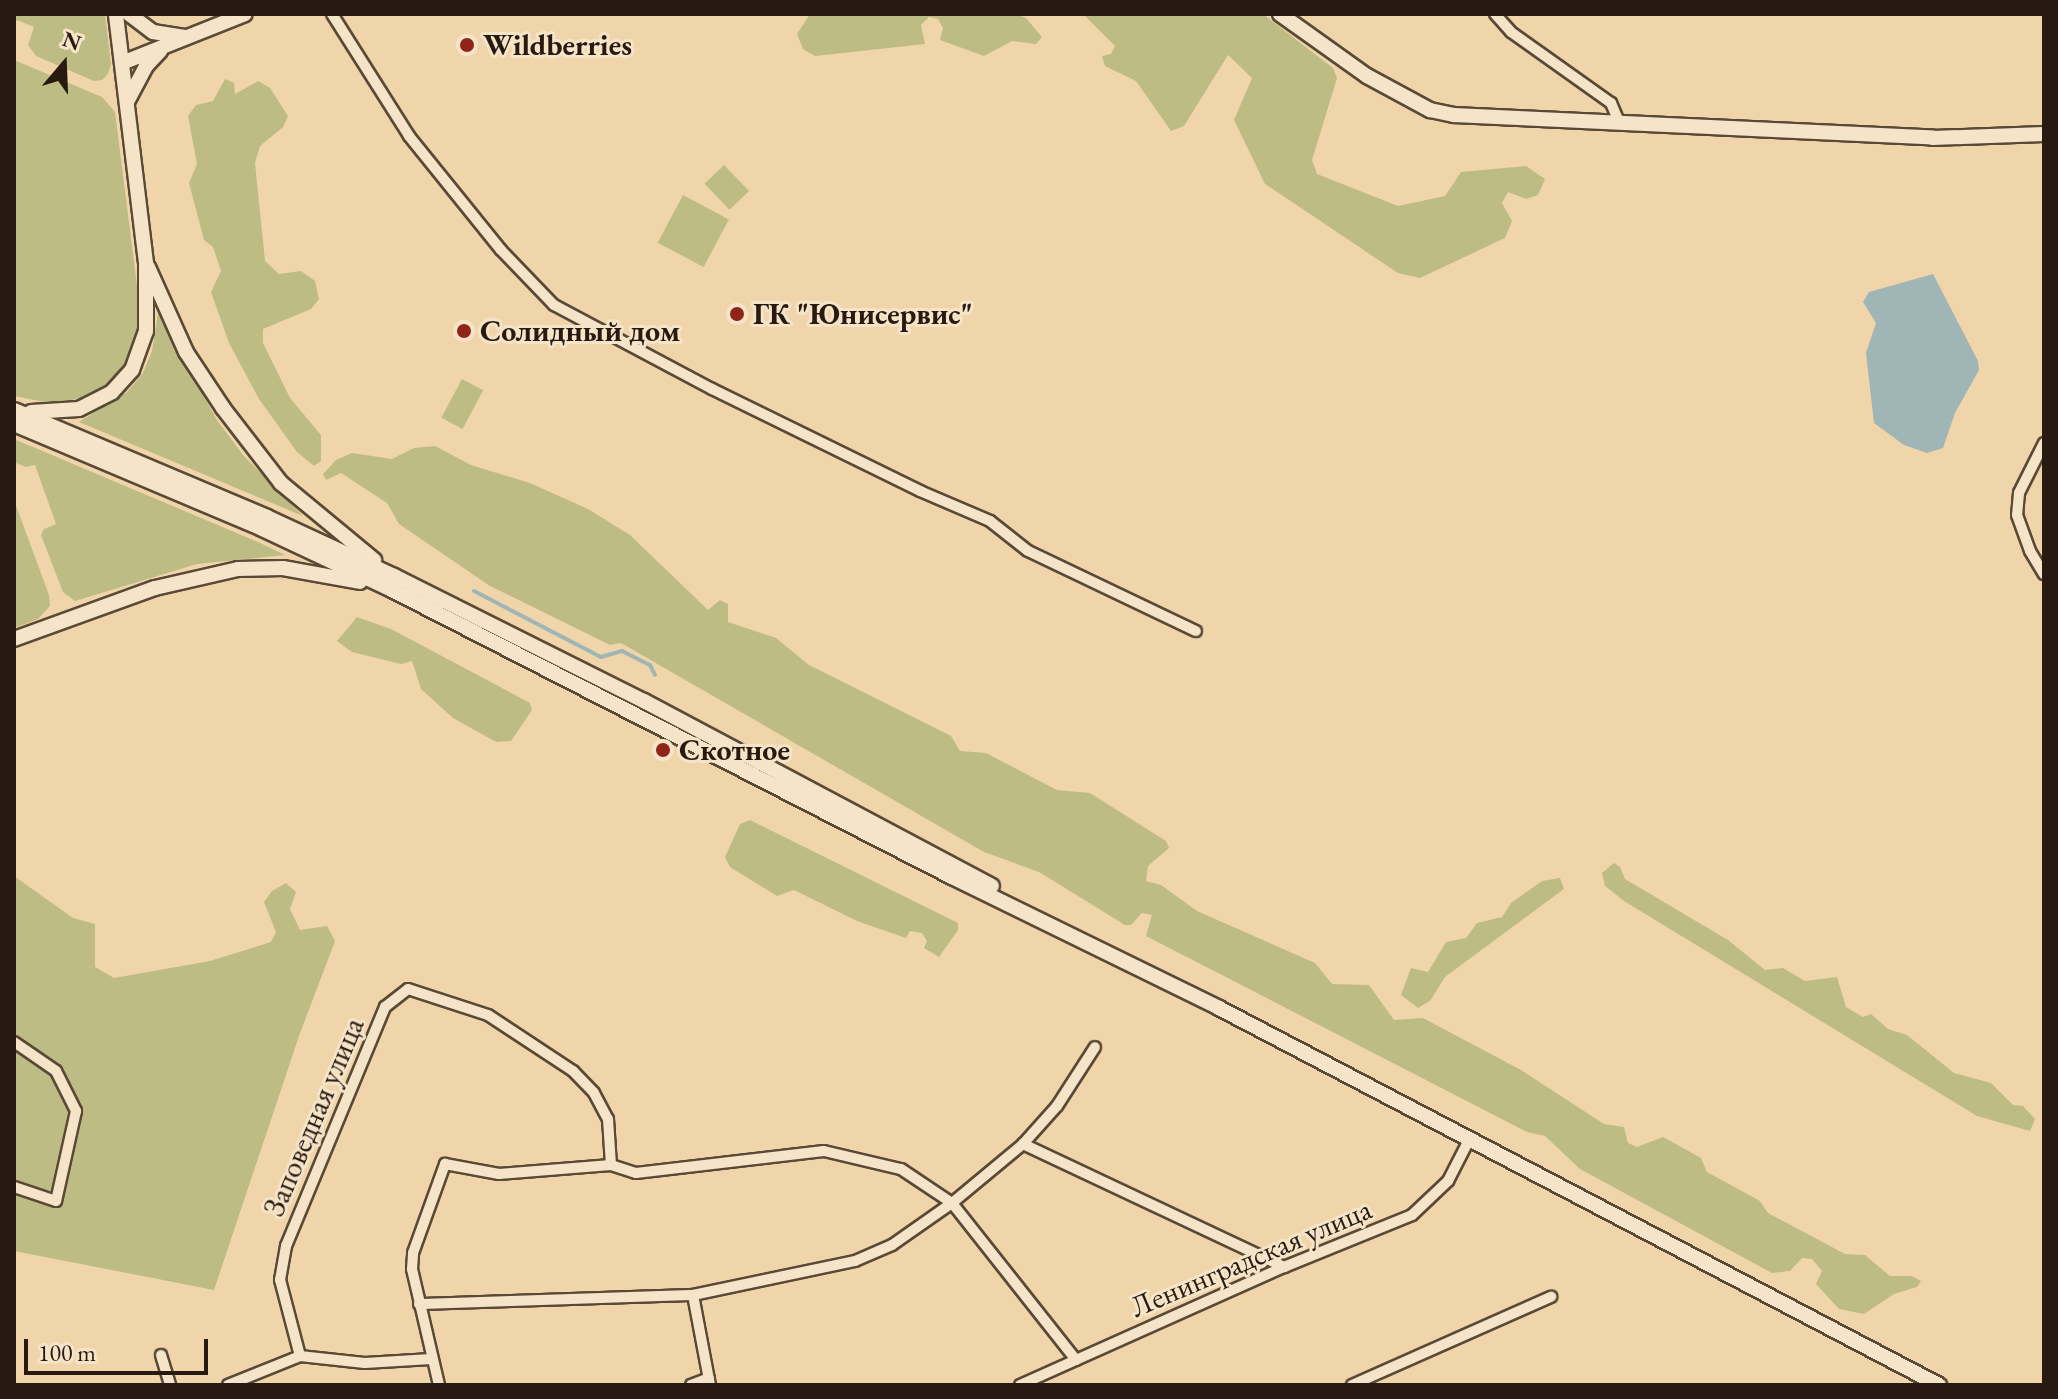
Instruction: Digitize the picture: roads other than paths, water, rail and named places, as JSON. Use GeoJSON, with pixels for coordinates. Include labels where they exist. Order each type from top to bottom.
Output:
{"type":"FeatureCollection","features":[{"type":"Feature","properties":{"kind":"main road"},"geometry":{"type":"LineString","coordinates":[[16,415],[79,409],[112,392],[132,370],[146,331],[146,263],[116,14]]}},
{"type":"Feature","properties":{"kind":"main road"},"geometry":{"type":"LineString","coordinates":[[129,14],[153,32],[190,37]]}},
{"type":"Feature","properties":{"kind":"main road"},"geometry":{"type":"LineString","coordinates":[[122,63],[245,14]]}},
{"type":"Feature","properties":{"kind":"main road"},"geometry":{"type":"LineString","coordinates":[[1280,14],[1367,76],[1430,110],[1494,120],[1933,138],[2044,134]]}},
{"type":"Feature","properties":{"kind":"main road"},"geometry":{"type":"LineString","coordinates":[[128,101],[146,66],[163,47]]}},
{"type":"Feature","properties":{"kind":"main road"},"geometry":{"type":"LineString","coordinates":[[146,263],[186,352],[223,408],[281,483],[393,583]]}},
{"type":"Feature","properties":{"kind":"main road"},"geometry":{"type":"LineString","coordinates":[[16,415],[262,529],[393,583],[952,877],[1182,990],[1470,1138],[1939,1385]]}},
{"type":"Feature","properties":{"kind":"main road"},"geometry":{"type":"LineString","coordinates":[[14,639],[155,588],[238,569],[299,570],[393,583]]}},
{"type":"Feature","properties":{"kind":"street"},"geometry":{"type":"LineString","coordinates":[[332,14],[409,136],[492,239],[554,305],[586,324],[920,491],[990,521],[1028,551],[1196,631]]}},
{"type":"Feature","properties":{"kind":"street"},"geometry":{"type":"LineString","coordinates":[[1495,14],[1511,32],[1611,103],[1620,124]]}},
{"type":"Feature","properties":{"kind":"street"},"geometry":{"type":"LineString","coordinates":[[2044,443],[2019,493],[2017,515],[2030,551],[2044,574]]}},
{"type":"Feature","properties":{"kind":"street","name":"Заповедная улица"},"geometry":{"type":"LineString","coordinates":[[300,1356],[280,1280],[286,1246],[385,1007],[408,989],[488,1015],[573,1071],[594,1093],[608,1119],[611,1165]]}},
{"type":"Feature","properties":{"kind":"street"},"geometry":{"type":"LineString","coordinates":[[14,1042],[56,1071],[76,1111],[56,1201],[14,1187]]}},
{"type":"Feature","properties":{"kind":"street"},"geometry":{"type":"LineString","coordinates":[[419,1304],[693,1295],[855,1261],[892,1245],[952,1203],[1023,1144],[1057,1106],[1095,1047]]}},
{"type":"Feature","properties":{"kind":"street","name":"Ленинградская улица"},"geometry":{"type":"LineString","coordinates":[[1020,1385],[1418,1211],[1448,1181],[1470,1138]]}},
{"type":"Feature","properties":{"kind":"street"},"geometry":{"type":"LineString","coordinates":[[1023,1144],[1284,1267]]}},
{"type":"Feature","properties":{"kind":"street"},"geometry":{"type":"LineString","coordinates":[[439,1385],[412,1269],[413,1253],[445,1164],[499,1174],[611,1165],[636,1173],[824,1151],[901,1169],[952,1203],[1076,1360]]}},
{"type":"Feature","properties":{"kind":"street"},"geometry":{"type":"LineString","coordinates":[[691,1385],[710,1382],[693,1295]]}},
{"type":"Feature","properties":{"kind":"street"},"geometry":{"type":"LineString","coordinates":[[1352,1385],[1551,1297]]}},
{"type":"Feature","properties":{"kind":"street"},"geometry":{"type":"LineString","coordinates":[[161,1355],[170,1385]]}},
{"type":"Feature","properties":{"kind":"street"},"geometry":{"type":"LineString","coordinates":[[228,1385],[300,1356],[365,1363],[431,1359]]}},
{"type":"Feature","properties":{"kind":"waterway"},"geometry":{"type":"LineString","coordinates":[[474,591],[601,657],[622,651],[650,665],[655,675]]}},
{"type":"Feature","properties":{"kind":"place","name":"Wildberries"},"geometry":{"type":"Point","coordinates":[467,45]}},
{"type":"Feature","properties":{"kind":"place","name":"ГК \"Юнисервис\""},"geometry":{"type":"Point","coordinates":[737,314]}},
{"type":"Feature","properties":{"kind":"place","name":"Солидный дом"},"geometry":{"type":"Point","coordinates":[464,331]}},
{"type":"Feature","properties":{"kind":"place","name":"Скотное"},"geometry":{"type":"Point","coordinates":[663,750]}}]}
